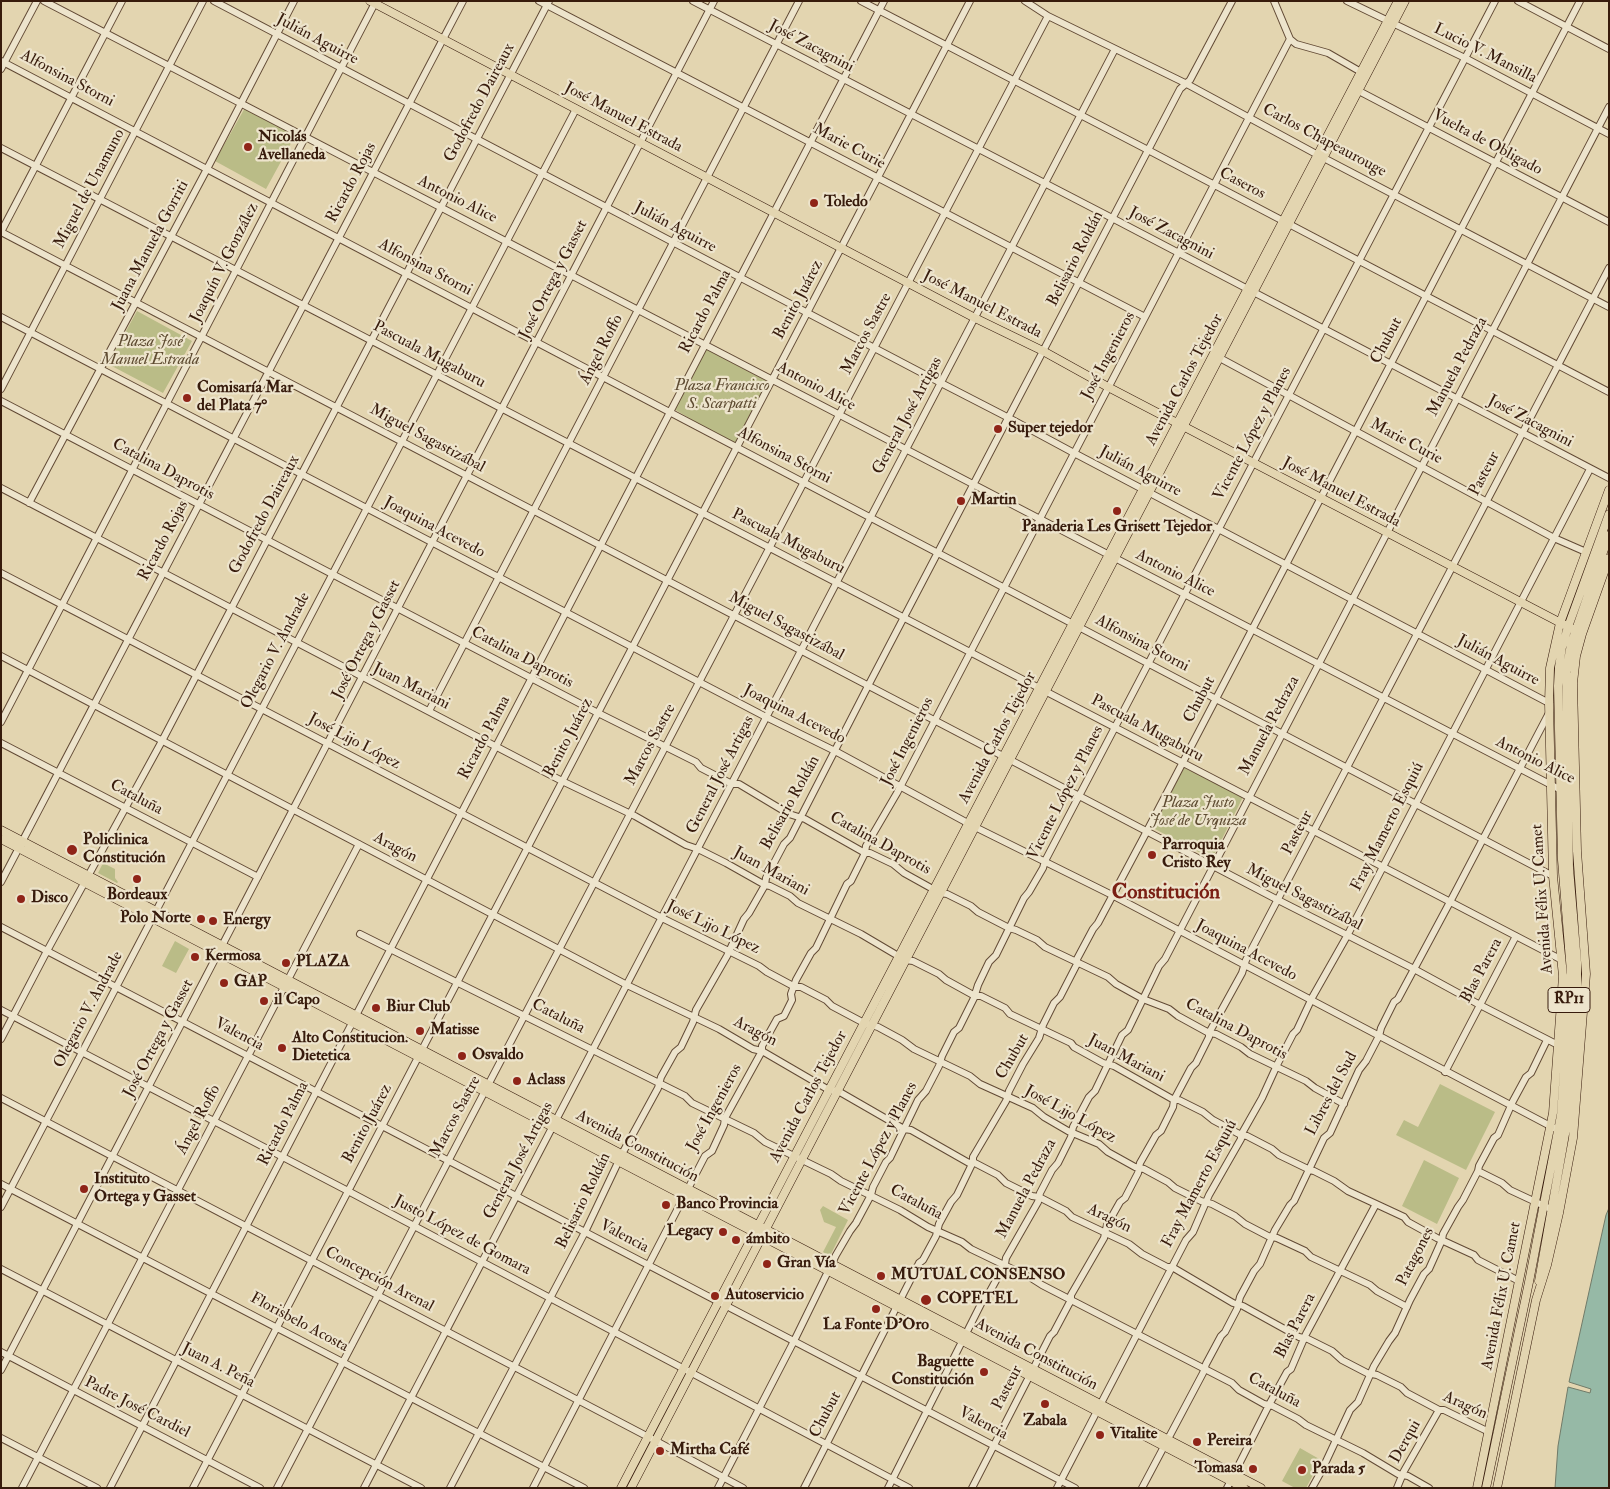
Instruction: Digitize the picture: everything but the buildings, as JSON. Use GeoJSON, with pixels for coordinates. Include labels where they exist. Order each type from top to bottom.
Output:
{"type":"FeatureCollection","features":[{"type":"Feature","properties":{"kind":"main road","name":"Avenida Carlos Tejedor"},"geometry":{"type":"LineString","coordinates":[[631,1488],[838,1091],[868,1024],[902,958],[1356,90],[1391,22],[1398,1]]}},
{"type":"Feature","properties":{"kind":"main road","name":"Avenida Carlos Tejedor"},"geometry":{"type":"LineString","coordinates":[[1356,90],[1361,72],[1405,1]]}},
{"type":"Feature","properties":{"kind":"main road","name":"José Manuel Estrada"},"geometry":{"type":"LineString","coordinates":[[373,2],[975,318],[1044,351],[1108,387],[1575,631]]}},
{"type":"Feature","properties":{"kind":"main road","name":"Avenida Félix U. Camet"},"geometry":{"type":"LineString","coordinates":[[1477,1488],[1551,1127],[1562,991],[1562,960],[1553,876],[1548,703],[1550,668],[1560,623],[1609,490]]}},
{"type":"Feature","properties":{"kind":"main road","name":"Avenida Félix U. Camet"},"geometry":{"type":"LineString","coordinates":[[1566,1134],[1578,973],[1564,791],[1565,683],[1567,660],[1609,514]]}},
{"type":"Feature","properties":{"kind":"main road","name":"Avenida Félix U. Camet"},"geometry":{"type":"LineString","coordinates":[[1496,1488],[1536,1300],[1540,1264],[1566,1134],[1586,974],[1575,797],[1573,683],[1576,656],[1575,631],[1609,535]]}},
{"type":"Feature","properties":{"kind":"main road","name":"Avenida Félix U. Camet"},"geometry":{"type":"LineString","coordinates":[[1575,631],[1609,558]]}},
{"type":"Feature","properties":{"kind":"main road","name":"Avenida Constitución"},"geometry":{"type":"LineString","coordinates":[[1,830],[21,845],[1165,1442],[1244,1488]]}},
{"type":"Feature","properties":{"kind":"main road","name":"Avenida Constitución"},"geometry":{"type":"LineString","coordinates":[[1,839],[21,845]]}},
{"type":"Feature","properties":{"kind":"main road","name":"Avenida Carlos Tejedor"},"geometry":{"type":"LineString","coordinates":[[620,1488],[828,1090],[868,1024]]}},
{"type":"Feature","properties":{"kind":"main road","name":"Avenida Félix U. Camet"},"geometry":{"type":"LineString","coordinates":[[1486,1488],[1551,1209]]}},
{"type":"Feature","properties":{"kind":"main road","name":"Avenida Constitución"},"geometry":{"type":"LineString","coordinates":[[1231,1481],[1261,1488]]}},
{"type":"Feature","properties":{"kind":"street"},"geometry":{"type":"LineString","coordinates":[[1,69],[3,62],[37,1]]}},
{"type":"Feature","properties":{"kind":"street","name":"Antonio Alice"},"geometry":{"type":"LineString","coordinates":[[44,1],[1575,797]]}},
{"type":"Feature","properties":{"kind":"street"},"geometry":{"type":"LineString","coordinates":[[1,232],[122,1]]}},
{"type":"Feature","properties":{"kind":"street","name":"Miguel de Unamuno"},"geometry":{"type":"LineString","coordinates":[[1,389],[203,1]]}},
{"type":"Feature","properties":{"kind":"street","name":"Julián Aguirre"},"geometry":{"type":"LineString","coordinates":[[214,1],[1548,703]]}},
{"type":"Feature","properties":{"kind":"street","name":"Juana Manuela Gorriti"},"geometry":{"type":"LineString","coordinates":[[29,503],[242,104],[294,1]]}},
{"type":"Feature","properties":{"kind":"street","name":"Ricardo Rojas"},"geometry":{"type":"LineString","coordinates":[[1,882],[463,1]]}},
{"type":"Feature","properties":{"kind":"street","name":"Marie Curie"},"geometry":{"type":"LineString","coordinates":[[540,1],[548,3],[743,108],[1145,317]]}},
{"type":"Feature","properties":{"kind":"street","name":"José Zacagnini"},"geometry":{"type":"LineString","coordinates":[[693,1],[1609,478]]}},
{"type":"Feature","properties":{"kind":"street","name":"José Ortega y Gasset"},"geometry":{"type":"LineString","coordinates":[[1,1370],[714,1]]}},
{"type":"Feature","properties":{"kind":"street","name":"Ángel Roffo"},"geometry":{"type":"LineString","coordinates":[[429,711],[799,1]]}},
{"type":"Feature","properties":{"kind":"street","name":"Caseros"},"geometry":{"type":"LineString","coordinates":[[861,1],[1609,392]]}},
{"type":"Feature","properties":{"kind":"street","name":"Ricardo Palma"},"geometry":{"type":"LineString","coordinates":[[110,1488],[884,1]]}},
{"type":"Feature","properties":{"kind":"street","name":"Benito Juárez"},"geometry":{"type":"LineString","coordinates":[[193,1488],[970,1]]}},
{"type":"Feature","properties":{"kind":"street","name":"Carlos Chapeaurouge"},"geometry":{"type":"LineString","coordinates":[[1025,1],[1048,16],[1185,83],[1609,307]]}},
{"type":"Feature","properties":{"kind":"street","name":"Belisario Roldán"},"geometry":{"type":"LineString","coordinates":[[450,1488],[585,1232],[674,1052],[681,1047],[696,1010],[729,952],[744,919],[750,913],[765,885],[766,878],[784,844],[790,838],[1112,218],[1180,89],[1190,80],[1232,1]]}},
{"type":"Feature","properties":{"kind":"street"},"geometry":{"type":"LineString","coordinates":[[1274,1],[1290,39],[1296,44],[1328,53],[1361,72]]}},
{"type":"Feature","properties":{"kind":"street","name":"Lucio V. Mansilla"},"geometry":{"type":"LineString","coordinates":[[1347,1],[1465,58],[1609,134]]}},
{"type":"Feature","properties":{"kind":"street","name":"Vicente López y Planes"},"geometry":{"type":"LineString","coordinates":[[718,1488],[850,1231],[856,1224],[871,1195],[872,1187],[890,1158],[918,1100],[926,1091],[954,1032],[959,1028],[975,996],[988,962],[996,955],[1024,898],[1043,868],[1494,1]]}},
{"type":"Feature","properties":{"kind":"street"},"geometry":{"type":"LineString","coordinates":[[1518,1],[1609,49]]}},
{"type":"Feature","properties":{"kind":"street","name":"Chubut"},"geometry":{"type":"LineString","coordinates":[[804,1488],[898,1303],[936,1236],[937,1230],[973,1162],[973,1158],[1023,1064],[1040,1038],[1043,1025],[1054,1003],[1060,997],[1077,964],[1078,958],[1147,831],[1580,1]]}},
{"type":"Feature","properties":{"kind":"street","name":"Joaquín V. González"},"geometry":{"type":"LineString","coordinates":[[1,722],[342,68],[373,2]]}},
{"type":"Feature","properties":{"kind":"street","name":"Godofredo Daireaux"},"geometry":{"type":"LineString","coordinates":[[1,1038],[232,609],[548,3]]}},
{"type":"Feature","properties":{"kind":"street","name":"Marcos Sastre"},"geometry":{"type":"LineString","coordinates":[[277,1488],[1048,16]]}},
{"type":"Feature","properties":{"kind":"street","name":"José Ingenieros"},"geometry":{"type":"LineString","coordinates":[[533,1488],[705,1156],[712,1151],[725,1118],[762,1051],[762,1046],[777,1019],[784,1016],[792,1000],[791,994],[796,980],[811,953],[816,948],[834,908],[847,884],[851,881],[880,820],[885,817],[1290,39]]}},
{"type":"Feature","properties":{"kind":"street","name":"General José Artigas"},"geometry":{"type":"LineString","coordinates":[[364,1488],[1115,49]]}},
{"type":"Feature","properties":{"kind":"street","name":"Alfonsina Storni"},"geometry":{"type":"LineString","coordinates":[[3,62],[271,204],[938,551],[1553,876]]}},
{"type":"Feature","properties":{"kind":"street","name":"Vuelta de Obligado"},"geometry":{"type":"LineString","coordinates":[[1356,90],[1609,222]]}},
{"type":"Feature","properties":{"kind":"street","name":"Manuela Pedraza"},"geometry":{"type":"LineString","coordinates":[[888,1488],[984,1298],[988,1295],[1005,1264],[1006,1258],[1024,1227],[1052,1170],[1058,1163],[1089,1097],[1095,1092],[1122,1036],[1128,1030],[1178,930],[1609,107]]}},
{"type":"Feature","properties":{"kind":"street","name":"Olegario V. Andrade"},"geometry":{"type":"LineString","coordinates":[[1,1207],[576,109]]}},
{"type":"Feature","properties":{"kind":"street","name":"Pascuala Mugaburu"},"geometry":{"type":"LineString","coordinates":[[1,148],[1562,960]]}},
{"type":"Feature","properties":{"kind":"street","name":"Miguel Sagastizábal"},"geometry":{"type":"LineString","coordinates":[[1,232],[1558,1045]]}},
{"type":"Feature","properties":{"kind":"street","name":"Pasteur"},"geometry":{"type":"LineString","coordinates":[[972,1488],[1031,1372],[1071,1300],[1071,1294],[1104,1238],[1105,1232],[1120,1202],[1125,1198],[1138,1174],[1144,1156],[1160,1131],[1190,1068],[1196,1063],[1209,1037],[1209,1033],[1228,1000],[1278,900],[1609,268]]}},
{"type":"Feature","properties":{"kind":"street","name":"Joaquina Acevedo"},"geometry":{"type":"LineString","coordinates":[[1,317],[766,717],[835,751],[972,825],[1112,895],[1445,1072],[1566,1134]]}},
{"type":"Feature","properties":{"kind":"street","name":"Marie Curie"},"geometry":{"type":"LineString","coordinates":[[1216,357],[1554,538],[1586,552]]}},
{"type":"Feature","properties":{"kind":"street","name":"Catalina Daprotis"},"geometry":{"type":"LineString","coordinates":[[1,401],[598,714],[696,762],[701,768],[732,784],[739,784],[789,814],[800,817],[865,853],[870,853],[893,864],[904,873],[937,891],[971,906],[978,912],[1009,928],[1037,940],[1077,964],[1084,965],[1108,977],[1116,984],[1143,999],[1169,1009],[1209,1033],[1216,1034],[1277,1068],[1281,1068],[1306,1081],[1344,1104]]}},
{"type":"Feature","properties":{"kind":"street","name":"Fray Mamerto Esquiú"},"geometry":{"type":"LineString","coordinates":[[1057,1488],[1186,1240],[1193,1232],[1222,1171],[1226,1168],[1238,1146],[1241,1135],[1313,996],[1347,936],[1590,468]]}},
{"type":"Feature","properties":{"kind":"street","name":"Juan Mariani"},"geometry":{"type":"LineString","coordinates":[[1,488],[496,747],[659,828],[686,845],[698,849],[765,885],[790,896],[798,903],[830,920],[837,921],[902,958],[914,961],[975,996],[981,996],[1042,1030],[1048,1031],[1071,1043],[1074,1047],[1121,1070],[1174,1100],[1179,1100],[1203,1112],[1213,1120],[1241,1135],[1272,1148],[1279,1155],[1404,1217],[1408,1222],[1474,1255],[1478,1260],[1519,1281]]}},
{"type":"Feature","properties":{"kind":"street","name":"José Lijo López"},"geometry":{"type":"LineString","coordinates":[[1,573],[662,918],[729,952],[735,953],[794,987],[801,987],[826,1000],[832,1006],[878,1027],[914,1049],[1007,1097],[1033,1108],[1044,1117],[1099,1144],[1108,1152],[1168,1182],[1175,1188],[1227,1212],[1245,1224],[1305,1251],[1311,1257],[1339,1272],[1346,1273],[1370,1285],[1377,1291],[1408,1308]]}},
{"type":"Feature","properties":{"kind":"street","name":"Aragón"},"geometry":{"type":"LineString","coordinates":[[1,656],[426,880],[627,984],[719,1029],[753,1049],[762,1051],[828,1090],[838,1091],[904,1129],[911,1130],[969,1163],[973,1162],[998,1175],[1006,1183],[1032,1196],[1039,1197],[1066,1211],[1072,1217],[1129,1244],[1142,1254],[1167,1267],[1172,1267],[1208,1290],[1332,1352],[1342,1360],[1401,1387],[1406,1392],[1440,1410],[1444,1410],[1489,1432]]}},
{"type":"Feature","properties":{"kind":"street","name":"Libres del Sud"},"geometry":{"type":"LineString","coordinates":[[1142,1488],[1221,1336],[1226,1332],[1240,1297],[1254,1271],[1260,1264],[1272,1237],[1310,1170],[1324,1138],[1330,1133],[1345,1098],[1379,1036],[1394,1002],[1398,999],[1549,713]]}},
{"type":"Feature","properties":{"kind":"street","name":"Cataluña"},"geometry":{"type":"LineString","coordinates":[[1,743],[258,878]]}},
{"type":"Feature","properties":{"kind":"street","name":"Ángel Roffo"},"geometry":{"type":"LineString","coordinates":[[22,1488],[359,844]]}},
{"type":"Feature","properties":{"kind":"street","name":"Valencia"},"geometry":{"type":"LineString","coordinates":[[1,927],[1075,1488]]}},
{"type":"Feature","properties":{"kind":"street","name":"Cataluña"},"geometry":{"type":"LineString","coordinates":[[360,934],[685,1096],[716,1116],[725,1118],[928,1227],[1005,1264],[1232,1383],[1239,1390],[1429,1488]]}},
{"type":"Feature","properties":{"kind":"street","name":"Blas Parera"},"geometry":{"type":"LineString","coordinates":[[1445,1072],[1516,936]]}},
{"type":"Feature","properties":{"kind":"street","name":"Justo López de Gomara"},"geometry":{"type":"LineString","coordinates":[[1,1010],[348,1190],[909,1488]]}},
{"type":"Feature","properties":{"kind":"street","name":"Patagones"},"geometry":{"type":"LineString","coordinates":[[1312,1488],[1350,1410],[1358,1402],[1388,1341],[1396,1333],[1424,1274],[1429,1269],[1443,1234],[1463,1200],[1494,1138],[1498,1135],[1513,1101],[1526,1077],[1531,1073],[1547,1040]]}},
{"type":"Feature","properties":{"kind":"street","name":"Concepción Arenal"},"geometry":{"type":"LineString","coordinates":[[1,1098],[656,1440],[743,1488]]}},
{"type":"Feature","properties":{"kind":"street"},"geometry":{"type":"LineString","coordinates":[[1478,1171],[1535,1203],[1551,1209]]}},
{"type":"Feature","properties":{"kind":"street","name":"Florisbelo Acosta"},"geometry":{"type":"LineString","coordinates":[[1,1184],[277,1326],[584,1488]]}},
{"type":"Feature","properties":{"kind":"street","name":"Blas Parera"},"geometry":{"type":"LineString","coordinates":[[1231,1481],[1269,1405],[1287,1372],[1291,1369],[1304,1339],[1376,1204]]}},
{"type":"Feature","properties":{"kind":"street","name":"Juan A. Peña"},"geometry":{"type":"LineString","coordinates":[[1,1269],[421,1488]]}},
{"type":"Feature","properties":{"kind":"street","name":"Padre José Cardiel"},"geometry":{"type":"LineString","coordinates":[[1,1352],[208,1459],[260,1488]]}},
{"type":"Feature","properties":{"kind":"street","name":"Derqui"},"geometry":{"type":"LineString","coordinates":[[1397,1488],[1420,1442],[1440,1410]]}},
{"type":"Feature","properties":{"kind":"street"},"geometry":{"type":"LineString","coordinates":[[1,1438],[97,1488]]}},
{"type":"Feature","properties":{"kind":"green space"},"geometry":{"type":"Polygon","coordinates":[[[246,106],[296,134],[266,189],[215,161],[246,106]]]}},
{"type":"Feature","properties":{"kind":"green space","name":"Plaza José Manuel Estrada"},"geometry":{"type":"Polygon","coordinates":[[[137,311],[192,341],[163,393],[108,364],[137,311]]]}},
{"type":"Feature","properties":{"kind":"green space","name":"Plaza Francisco S. Scarpatti"},"geometry":{"type":"Polygon","coordinates":[[[706,347],[772,380],[737,447],[674,409],[706,347]]]}},
{"type":"Feature","properties":{"kind":"green space","name":"Plaza Justo José de Urquiza"},"geometry":{"type":"Polygon","coordinates":[[[1184,768],[1243,797],[1212,859],[1153,828],[1184,768]]]}},
{"type":"Feature","properties":{"kind":"green space"},"geometry":{"type":"Polygon","coordinates":[[[103,863],[115,869],[117,883],[98,873],[103,863]]]}},
{"type":"Feature","properties":{"kind":"green space"},"geometry":{"type":"Polygon","coordinates":[[[175,941],[189,949],[176,973],[162,966],[175,941]]]}},
{"type":"Feature","properties":{"kind":"green space"},"geometry":{"type":"Polygon","coordinates":[[[1440,1084],[1495,1112],[1466,1170],[1396,1135],[1404,1120],[1418,1127],[1440,1084]]]}},
{"type":"Feature","properties":{"kind":"green space"},"geometry":{"type":"Polygon","coordinates":[[[1424,1160],[1459,1178],[1437,1224],[1402,1206],[1424,1160]]]}},
{"type":"Feature","properties":{"kind":"green space"},"geometry":{"type":"Polygon","coordinates":[[[823,1206],[848,1220],[831,1254],[828,1255],[823,1252],[836,1227],[824,1222],[820,1210],[823,1206]]]}},
{"type":"Feature","properties":{"kind":"green space"},"geometry":{"type":"Polygon","coordinates":[[[1528,1254],[1482,1488],[1479,1488],[1528,1254]]]}},
{"type":"Feature","properties":{"kind":"green space","name":"Parada 5"},"geometry":{"type":"Polygon","coordinates":[[[1300,1448],[1321,1460],[1306,1488],[1295,1488],[1282,1481],[1300,1448]]]}},
{"type":"Feature","properties":{"kind":"shaded area"},"geometry":{"type":"Polygon","coordinates":[[[1609,1208],[1609,1488],[1555,1488],[1558,1446],[1568,1387],[1590,1393],[1591,1389],[1569,1382],[1609,1208]]]}},
{"type":"Feature","properties":{"kind":"place","name":"Nicolás Avellaneda"},"geometry":{"type":"Point","coordinates":[248,147]}},
{"type":"Feature","properties":{"kind":"place","name":"Toledo"},"geometry":{"type":"Point","coordinates":[814,203]}},
{"type":"Feature","properties":{"kind":"place","name":"Comisaría Mar del Plata 7°"},"geometry":{"type":"Point","coordinates":[187,398]}},
{"type":"Feature","properties":{"kind":"place","name":"Super tejedor"},"geometry":{"type":"Point","coordinates":[998,429]}},
{"type":"Feature","properties":{"kind":"place","name":"Martin"},"geometry":{"type":"Point","coordinates":[961,501]}},
{"type":"Feature","properties":{"kind":"place","name":"Panaderia Les Grisett Tejedor"},"geometry":{"type":"Point","coordinates":[1117,511]}},
{"type":"Feature","properties":{"kind":"place","name":"Policlinica Constitución"},"geometry":{"type":"Point","coordinates":[72,850]}},
{"type":"Feature","properties":{"kind":"place","name":"Parroquia Cristo Rey"},"geometry":{"type":"Point","coordinates":[1152,855]}},
{"type":"Feature","properties":{"kind":"place","name":"Bordeaux"},"geometry":{"type":"Point","coordinates":[137,879]}},
{"type":"Feature","properties":{"kind":"place","name":"Disco"},"geometry":{"type":"Point","coordinates":[21,899]}},
{"type":"Feature","properties":{"kind":"place","name":"Polo Norte"},"geometry":{"type":"Point","coordinates":[201,919]}},
{"type":"Feature","properties":{"kind":"place","name":"Energy"},"geometry":{"type":"Point","coordinates":[213,921]}},
{"type":"Feature","properties":{"kind":"place","name":"Kermosa"},"geometry":{"type":"Point","coordinates":[195,957]}},
{"type":"Feature","properties":{"kind":"place","name":"PLAZA"},"geometry":{"type":"Point","coordinates":[286,963]}},
{"type":"Feature","properties":{"kind":"place","name":"GAP"},"geometry":{"type":"Point","coordinates":[224,983]}},
{"type":"Feature","properties":{"kind":"place","name":"il Capo"},"geometry":{"type":"Point","coordinates":[264,1001]}},
{"type":"Feature","properties":{"kind":"place","name":"Biur Club"},"geometry":{"type":"Point","coordinates":[376,1008]}},
{"type":"Feature","properties":{"kind":"place","name":"Matisse"},"geometry":{"type":"Point","coordinates":[420,1031]}},
{"type":"Feature","properties":{"kind":"place","name":"Alto Constitucion. Dietetica"},"geometry":{"type":"Point","coordinates":[282,1048]}},
{"type":"Feature","properties":{"kind":"place","name":"Osvaldo"},"geometry":{"type":"Point","coordinates":[462,1056]}},
{"type":"Feature","properties":{"kind":"place","name":"Aclass"},"geometry":{"type":"Point","coordinates":[517,1081]}},
{"type":"Feature","properties":{"kind":"place","name":"Instituto Ortega y Gasset"},"geometry":{"type":"Point","coordinates":[84,1189]}},
{"type":"Feature","properties":{"kind":"place","name":"Banco Provincia"},"geometry":{"type":"Point","coordinates":[666,1205]}},
{"type":"Feature","properties":{"kind":"place","name":"Legacy"},"geometry":{"type":"Point","coordinates":[723,1232]}},
{"type":"Feature","properties":{"kind":"place","name":"ámbito"},"geometry":{"type":"Point","coordinates":[736,1240]}},
{"type":"Feature","properties":{"kind":"place","name":"Gran Vía"},"geometry":{"type":"Point","coordinates":[767,1264]}},
{"type":"Feature","properties":{"kind":"place","name":"MUTUAL CONSENSO"},"geometry":{"type":"Point","coordinates":[881,1276]}},
{"type":"Feature","properties":{"kind":"place","name":"Autoservicio"},"geometry":{"type":"Point","coordinates":[715,1296]}},
{"type":"Feature","properties":{"kind":"place","name":"COPETEL"},"geometry":{"type":"Point","coordinates":[926,1300]}},
{"type":"Feature","properties":{"kind":"place","name":"La Fonte D'Oro"},"geometry":{"type":"Point","coordinates":[876,1309]}},
{"type":"Feature","properties":{"kind":"place","name":"Baguette Constitución"},"geometry":{"type":"Point","coordinates":[984,1372]}},
{"type":"Feature","properties":{"kind":"place","name":"Zabala"},"geometry":{"type":"Point","coordinates":[1045,1404]}},
{"type":"Feature","properties":{"kind":"place","name":"Vitalite"},"geometry":{"type":"Point","coordinates":[1100,1435]}},
{"type":"Feature","properties":{"kind":"place","name":"Pereira"},"geometry":{"type":"Point","coordinates":[1197,1442]}},
{"type":"Feature","properties":{"kind":"place","name":"Mirtha Café"},"geometry":{"type":"Point","coordinates":[660,1451]}},
{"type":"Feature","properties":{"kind":"place","name":"Tomasa"},"geometry":{"type":"Point","coordinates":[1253,1469]}},
{"type":"Feature","properties":{"kind":"place","name":"Parada 5"},"geometry":{"type":"Point","coordinates":[1302,1470]}},
{"type":"Feature","properties":{"kind":"district","name":"Constitución"},"geometry":{"type":"Point","coordinates":[1166,893]}}]}
